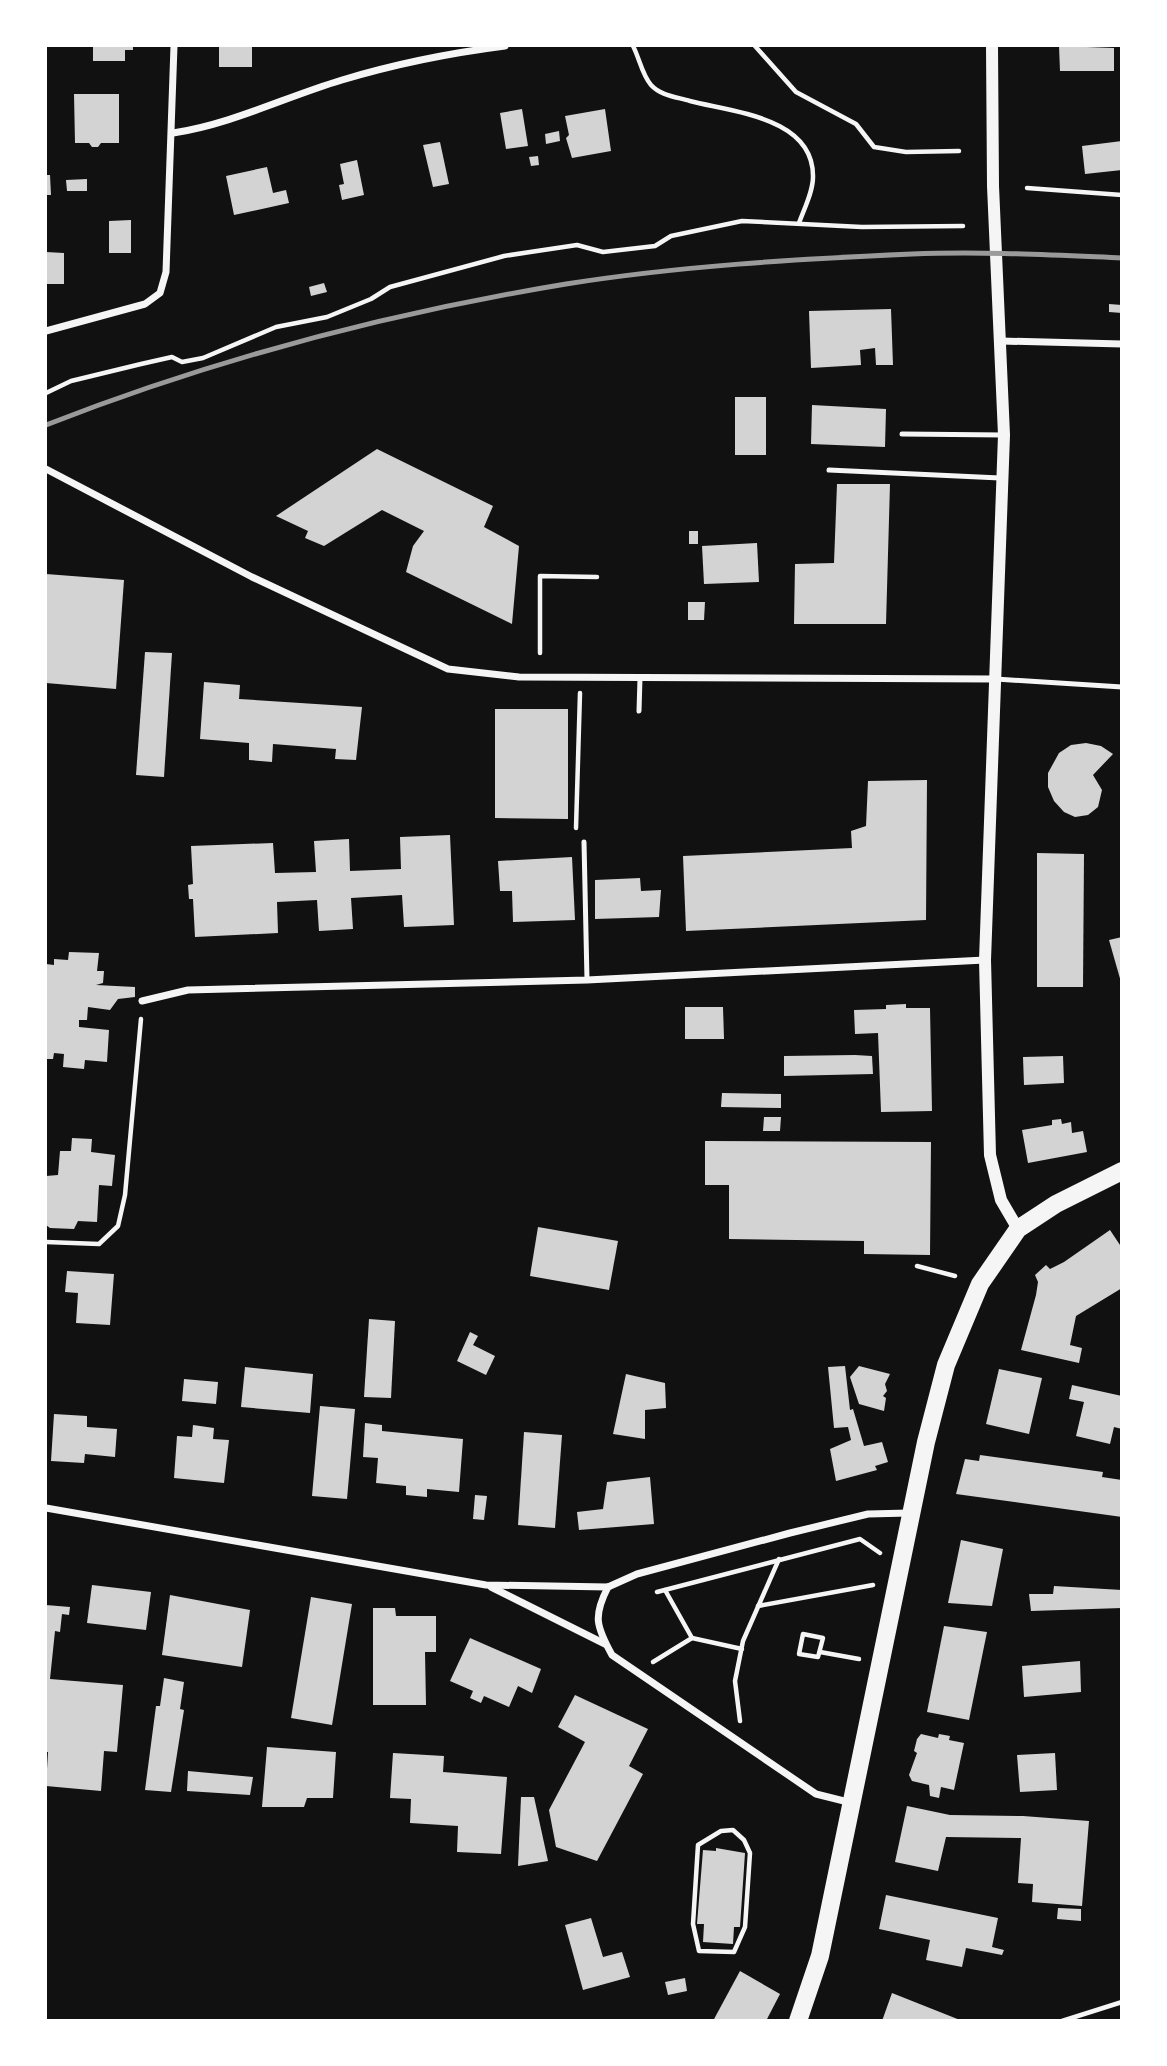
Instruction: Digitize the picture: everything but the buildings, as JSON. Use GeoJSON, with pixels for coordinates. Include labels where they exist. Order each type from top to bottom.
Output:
{"type":"FeatureCollection","features":[{"type":"Feature","properties":{"kind":"main road"},"geometry":{"type":"LineString","coordinates":[[798,2021],[820,1956],[926,1442],[946,1364],[980,1284],[1018,1229],[1056,1204],[1122,1171]]}},
{"type":"Feature","properties":{"kind":"street"},"geometry":{"type":"LineString","coordinates":[[46,331],[145,304],[160,293],[166,272],[174,46]]}},
{"type":"Feature","properties":{"kind":"street"},"geometry":{"type":"LineString","coordinates":[[173,133],[208,128],[342,80],[448,54],[505,46]]}},
{"type":"Feature","properties":{"kind":"street"},"geometry":{"type":"LineString","coordinates":[[992,46],[993,186],[1003,435],[985,960],[990,1155],[1002,1200],[1018,1229]]}},
{"type":"Feature","properties":{"kind":"street"},"geometry":{"type":"LineString","coordinates":[[1000,341],[1122,344]]}},
{"type":"Feature","properties":{"kind":"street"},"geometry":{"type":"LineString","coordinates":[[46,469],[252,576],[448,669],[519,677],[996,679]]}},
{"type":"Feature","properties":{"kind":"street"},"geometry":{"type":"LineString","coordinates":[[142,1000],[188,990],[587,980],[985,960]]}},
{"type":"Feature","properties":{"kind":"street"},"geometry":{"type":"LineString","coordinates":[[46,1508],[486,1585],[608,1587],[653,1570],[868,1514],[912,1513]]}},
{"type":"Feature","properties":{"kind":"street"},"geometry":{"type":"LineString","coordinates":[[486,1585],[606,1645]]}},
{"type":"Feature","properties":{"kind":"street"},"geometry":{"type":"LineString","coordinates":[[608,1587],[596,1611],[606,1645],[612,1655],[816,1794],[853,1804]]}},
{"type":"Feature","properties":{"kind":"lane"},"geometry":{"type":"LineString","coordinates":[[902,434],[1003,435]]}},
{"type":"Feature","properties":{"kind":"lane"},"geometry":{"type":"LineString","coordinates":[[828,471],[1002,478]]}},
{"type":"Feature","properties":{"kind":"lane"},"geometry":{"type":"LineString","coordinates":[[639,711],[640,678]]}},
{"type":"Feature","properties":{"kind":"lane"},"geometry":{"type":"LineString","coordinates":[[996,679],[1122,687]]}},
{"type":"Feature","properties":{"kind":"lane"},"geometry":{"type":"LineString","coordinates":[[584,842],[587,980]]}},
{"type":"Feature","properties":{"kind":"path"},"geometry":{"type":"LineString","coordinates":[[633,46],[650,85],[663,94],[747,113],[778,123],[791,132],[810,160],[813,175],[799,223]]}},
{"type":"Feature","properties":{"kind":"path"},"geometry":{"type":"LineString","coordinates":[[755,46],[796,92],[856,124],[874,146],[906,152],[959,150]]}},
{"type":"Feature","properties":{"kind":"path"},"geometry":{"type":"LineString","coordinates":[[1027,188],[1122,195]]}},
{"type":"Feature","properties":{"kind":"path"},"geometry":{"type":"LineString","coordinates":[[46,393],[71,381],[172,357],[182,362],[203,358],[275,327],[327,317],[371,299],[390,287],[428,279],[488,260],[577,245],[603,251],[655,246],[671,236],[742,221],[862,227],[963,226]]}},
{"type":"Feature","properties":{"kind":"path"},"geometry":{"type":"LineString","coordinates":[[540,653],[540,576],[597,577]]}},
{"type":"Feature","properties":{"kind":"path"},"geometry":{"type":"LineString","coordinates":[[577,818],[580,678]]}},
{"type":"Feature","properties":{"kind":"path"},"geometry":{"type":"LineString","coordinates":[[46,1242],[99,1244],[118,1226],[125,1195],[142,1000]]}},
{"type":"Feature","properties":{"kind":"path"},"geometry":{"type":"LineString","coordinates":[[917,1266],[956,1276]]}},
{"type":"Feature","properties":{"kind":"path"},"geometry":{"type":"LineString","coordinates":[[708,1719],[742,1721],[735,1682],[742,1648],[790,1533]]}},
{"type":"Feature","properties":{"kind":"path"},"geometry":{"type":"LineString","coordinates":[[657,1592],[860,1539],[881,1553]]}},
{"type":"Feature","properties":{"kind":"path"},"geometry":{"type":"LineString","coordinates":[[653,1570],[692,1637]]}},
{"type":"Feature","properties":{"kind":"path"},"geometry":{"type":"LineString","coordinates":[[758,1606],[874,1585]]}},
{"type":"Feature","properties":{"kind":"path"},"geometry":{"type":"LineString","coordinates":[[803,1634],[823,1638],[820,1652],[818,1657],[799,1654],[803,1634]]}},
{"type":"Feature","properties":{"kind":"path"},"geometry":{"type":"LineString","coordinates":[[638,1673],[692,1637],[742,1648]]}},
{"type":"Feature","properties":{"kind":"path"},"geometry":{"type":"LineString","coordinates":[[820,1652],[859,1659]]}},
{"type":"Feature","properties":{"kind":"path"},"geometry":{"type":"LineString","coordinates":[[733,1830],[744,1840],[750,1853],[745,1927],[734,1952],[699,1951],[693,1924],[698,1845],[721,1831],[733,1830]]}},
{"type":"Feature","properties":{"kind":"path"},"geometry":{"type":"LineString","coordinates":[[1062,2021],[1122,2002]]}},
{"type":"Feature","properties":{"kind":"railway"},"geometry":{"type":"LineString","coordinates":[[46,425],[109,401],[237,359],[302,341],[434,309],[566,284],[695,268],[869,256],[964,253],[1122,258]]}}]}
